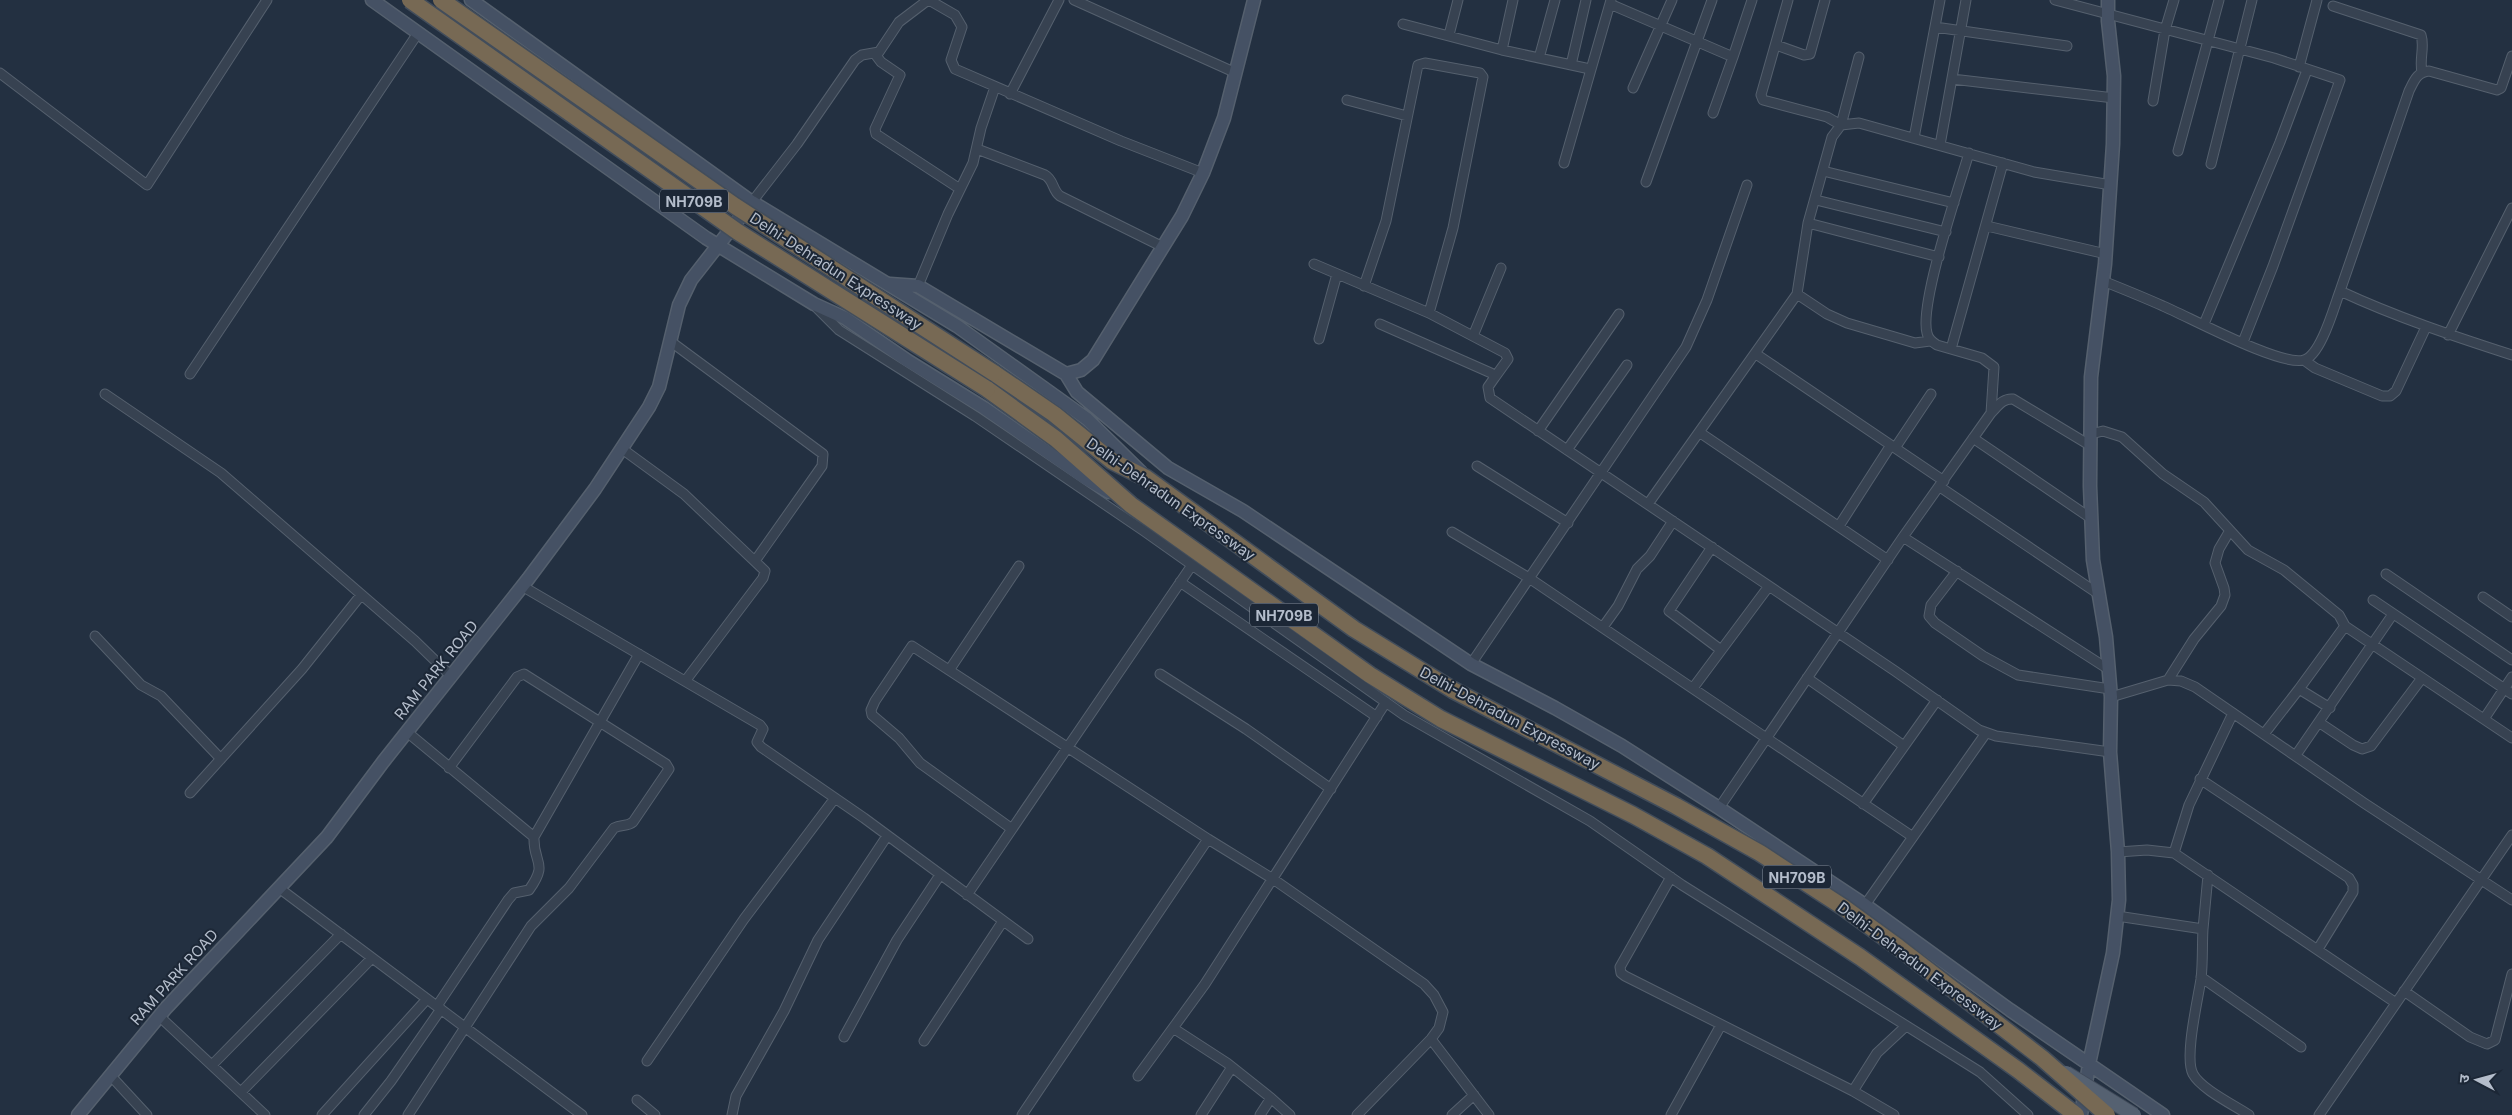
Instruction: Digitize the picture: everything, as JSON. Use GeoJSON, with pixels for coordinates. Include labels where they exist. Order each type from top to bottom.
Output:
{"type":"FeatureCollection","features":[{"type":"Feature","properties":{"kind":"highway","name":"Delhi-Dehradun Expressway"},"geometry":{"type":"LineString","coordinates":[[410,0],[744,236],[987,389],[1056,439],[1131,505],[1370,675],[1441,719],[1634,815],[1707,856],[1860,956],[2018,1070],[2076,1115]]}},
{"type":"Feature","properties":{"kind":"highway","name":"Delhi-Dehradun Expressway"},"geometry":{"type":"LineString","coordinates":[[441,0],[735,206],[994,372],[1054,414],[1112,461],[1146,478],[1354,629],[1453,690],[1676,806],[1777,864],[1857,918],[2042,1058],[2107,1115]]}},
{"type":"Feature","properties":{"kind":"main road"},"geometry":{"type":"LineString","coordinates":[[2042,1058],[2134,1115]]}},
{"type":"Feature","properties":{"kind":"street"},"geometry":{"type":"LineString","coordinates":[[0,73],[147,185],[267,0]]}},
{"type":"Feature","properties":{"kind":"street"},"geometry":{"type":"LineString","coordinates":[[372,0],[718,245],[814,304],[845,318],[908,361],[984,408],[1084,478],[1131,505]]}},
{"type":"Feature","properties":{"kind":"street"},"geometry":{"type":"LineString","coordinates":[[470,0],[752,202],[957,326],[1087,419],[1146,478]]}},
{"type":"Feature","properties":{"kind":"street"},"geometry":{"type":"LineString","coordinates":[[752,202],[797,144],[855,60],[862,55],[875,54],[898,22],[929,0],[946,4],[962,27],[951,60],[955,69],[995,88],[1203,173]]}},
{"type":"Feature","properties":{"kind":"street"},"geometry":{"type":"LineString","coordinates":[[1010,94],[1059,0]]}},
{"type":"Feature","properties":{"kind":"street"},"geometry":{"type":"LineString","coordinates":[[1074,0],[1236,73]]}},
{"type":"Feature","properties":{"kind":"street"},"geometry":{"type":"LineString","coordinates":[[1066,374],[1081,370],[1093,360],[1182,216],[1203,173],[1224,118],[1254,0]]}},
{"type":"Feature","properties":{"kind":"street"},"geometry":{"type":"LineString","coordinates":[[1449,35],[1458,0]]}},
{"type":"Feature","properties":{"kind":"street"},"geometry":{"type":"LineString","coordinates":[[1502,50],[1513,0]]}},
{"type":"Feature","properties":{"kind":"street"},"geometry":{"type":"LineString","coordinates":[[1539,58],[1555,0]]}},
{"type":"Feature","properties":{"kind":"street"},"geometry":{"type":"LineString","coordinates":[[1571,66],[1586,0]]}},
{"type":"Feature","properties":{"kind":"street"},"geometry":{"type":"LineString","coordinates":[[1633,88],[1672,0]]}},
{"type":"Feature","properties":{"kind":"street"},"geometry":{"type":"LineString","coordinates":[[1646,182],[1712,0]]}},
{"type":"Feature","properties":{"kind":"street"},"geometry":{"type":"LineString","coordinates":[[1713,112],[1752,0]]}},
{"type":"Feature","properties":{"kind":"street"},"geometry":{"type":"LineString","coordinates":[[1788,0],[1761,95],[1763,100],[1827,117],[1841,125],[1859,123],[2057,176],[2111,185]]}},
{"type":"Feature","properties":{"kind":"street"},"geometry":{"type":"LineString","coordinates":[[1776,44],[1804,55],[1810,54],[1825,0]]}},
{"type":"Feature","properties":{"kind":"street"},"geometry":{"type":"LineString","coordinates":[[1914,138],[1940,0]]}},
{"type":"Feature","properties":{"kind":"street"},"geometry":{"type":"LineString","coordinates":[[1940,145],[1966,0]]}},
{"type":"Feature","properties":{"kind":"street"},"geometry":{"type":"LineString","coordinates":[[2055,0],[2108,13],[2207,42],[2240,49],[2340,80],[2273,266],[2243,342]]}},
{"type":"Feature","properties":{"kind":"street"},"geometry":{"type":"LineString","coordinates":[[2081,1115],[2089,1064],[2113,953],[2117,916],[2118,852],[2110,752],[2110,693],[2100,595],[2093,560],[2091,440],[2091,377],[2106,254],[2111,185],[2114,76],[2108,0]]}},
{"type":"Feature","properties":{"kind":"street"},"geometry":{"type":"LineString","coordinates":[[2152,101],[2165,30],[2174,0]]}},
{"type":"Feature","properties":{"kind":"street"},"geometry":{"type":"LineString","coordinates":[[2178,151],[2219,0]]}},
{"type":"Feature","properties":{"kind":"street"},"geometry":{"type":"LineString","coordinates":[[2210,164],[2252,0]]}},
{"type":"Feature","properties":{"kind":"street"},"geometry":{"type":"LineString","coordinates":[[2204,324],[2280,142],[2303,69],[2317,0]]}},
{"type":"Feature","properties":{"kind":"street"},"geometry":{"type":"LineString","coordinates":[[1564,163],[1611,2],[1660,26],[1733,57]]}},
{"type":"Feature","properties":{"kind":"street"},"geometry":{"type":"LineString","coordinates":[[2333,6],[2421,35],[2420,61],[2422,72]]}},
{"type":"Feature","properties":{"kind":"street"},"geometry":{"type":"LineString","coordinates":[[1403,24],[1502,50],[1590,69]]}},
{"type":"Feature","properties":{"kind":"street"},"geometry":{"type":"LineString","coordinates":[[1935,27],[2067,46]]}},
{"type":"Feature","properties":{"kind":"street"},"geometry":{"type":"LineString","coordinates":[[190,374],[418,33]]}},
{"type":"Feature","properties":{"kind":"street"},"geometry":{"type":"LineString","coordinates":[[875,54],[881,62],[900,74],[875,129],[876,134],[960,189]]}},
{"type":"Feature","properties":{"kind":"street"},"geometry":{"type":"LineString","coordinates":[[2304,360],[2315,352],[2340,291],[2409,91],[2422,72],[2429,70],[2497,90],[2501,88],[2512,56]]}},
{"type":"Feature","properties":{"kind":"street"},"geometry":{"type":"LineString","coordinates":[[1648,504],[1797,294],[1800,286],[1801,258],[1808,223],[1816,200],[1832,137],[1841,125],[1859,57]]}},
{"type":"Feature","properties":{"kind":"street"},"geometry":{"type":"LineString","coordinates":[[1364,286],[1386,221],[1418,65],[1424,63],[1482,74],[1453,228],[1429,313]]}},
{"type":"Feature","properties":{"kind":"street"},"geometry":{"type":"LineString","coordinates":[[1952,79],[2114,98]]}},
{"type":"Feature","properties":{"kind":"street"},"geometry":{"type":"LineString","coordinates":[[918,286],[967,177],[995,88]]}},
{"type":"Feature","properties":{"kind":"street"},"geometry":{"type":"LineString","coordinates":[[1347,100],[1407,116]]}},
{"type":"Feature","properties":{"kind":"street"},"geometry":{"type":"LineString","coordinates":[[977,149],[1045,175],[1052,181],[1054,189],[1060,196],[1163,248]]}},
{"type":"Feature","properties":{"kind":"street"},"geometry":{"type":"LineString","coordinates":[[1930,341],[1927,335],[1927,319],[1939,257],[1969,153]]}},
{"type":"Feature","properties":{"kind":"street"},"geometry":{"type":"LineString","coordinates":[[1951,349],[1987,226],[2003,162]]}},
{"type":"Feature","properties":{"kind":"street"},"geometry":{"type":"LineString","coordinates":[[1822,171],[1954,202]]}},
{"type":"Feature","properties":{"kind":"street"},"geometry":{"type":"LineString","coordinates":[[1471,664],[1568,523],[1693,332],[1719,267],[1747,185]]}},
{"type":"Feature","properties":{"kind":"street"},"geometry":{"type":"LineString","coordinates":[[1816,200],[1946,232]]}},
{"type":"Feature","properties":{"kind":"street","name":"RAM PARK ROAD"},"geometry":{"type":"LineString","coordinates":[[78,1115],[159,1016],[327,837],[522,586],[622,448],[659,387],[679,305],[691,280],[752,202]]}},
{"type":"Feature","properties":{"kind":"street"},"geometry":{"type":"LineString","coordinates":[[2448,335],[2512,208]]}},
{"type":"Feature","properties":{"kind":"street"},"geometry":{"type":"LineString","coordinates":[[1808,223],[1939,257]]}},
{"type":"Feature","properties":{"kind":"street"},"geometry":{"type":"LineString","coordinates":[[1987,226],[2106,254]]}},
{"type":"Feature","properties":{"kind":"street"},"geometry":{"type":"LineString","coordinates":[[1314,264],[1429,313],[1508,357],[1488,387],[1488,395],[1979,730],[1986,733],[2110,752]]}},
{"type":"Feature","properties":{"kind":"street"},"geometry":{"type":"LineString","coordinates":[[1473,336],[1501,268]]}},
{"type":"Feature","properties":{"kind":"street"},"geometry":{"type":"LineString","coordinates":[[1319,339],[1337,274]]}},
{"type":"Feature","properties":{"kind":"street"},"geometry":{"type":"LineString","coordinates":[[2103,281],[2280,358],[2304,360],[2315,368],[2382,396],[2390,396],[2396,391],[2426,327]]}},
{"type":"Feature","properties":{"kind":"street"},"geometry":{"type":"LineString","coordinates":[[886,283],[918,286],[1066,374],[1077,392],[1168,468],[1244,511],[1471,664],[1605,737],[1720,808],[1865,905],[2010,1010],[2163,1115]]}},
{"type":"Feature","properties":{"kind":"street"},"geometry":{"type":"LineString","coordinates":[[2340,291],[2426,327],[2512,355]]}},
{"type":"Feature","properties":{"kind":"street"},"geometry":{"type":"LineString","coordinates":[[1797,294],[1837,319],[1915,343],[1930,341],[1982,358],[1994,367],[1991,413]]}},
{"type":"Feature","properties":{"kind":"street"},"geometry":{"type":"LineString","coordinates":[[814,304],[839,330],[975,416],[1192,565],[1386,702],[1476,757],[1590,821],[1671,877],[1980,1072],[2028,1115]]}},
{"type":"Feature","properties":{"kind":"street"},"geometry":{"type":"LineString","coordinates":[[1538,430],[1619,314]]}},
{"type":"Feature","properties":{"kind":"street"},"geometry":{"type":"LineString","coordinates":[[1380,324],[1495,377]]}},
{"type":"Feature","properties":{"kind":"street"},"geometry":{"type":"LineString","coordinates":[[670,341],[822,454],[822,466],[755,561]]}},
{"type":"Feature","properties":{"kind":"street"},"geometry":{"type":"LineString","coordinates":[[1756,354],[1893,447],[1942,484],[2100,595]]}},
{"type":"Feature","properties":{"kind":"street"},"geometry":{"type":"LineString","coordinates":[[1567,450],[1627,365]]}},
{"type":"Feature","properties":{"kind":"street"},"geometry":{"type":"LineString","coordinates":[[105,394],[220,473],[452,677]]}},
{"type":"Feature","properties":{"kind":"street"},"geometry":{"type":"LineString","coordinates":[[1839,526],[1931,394]]}},
{"type":"Feature","properties":{"kind":"street"},"geometry":{"type":"LineString","coordinates":[[1720,808],[1903,537],[1991,413],[2002,401],[2007,398],[2013,399],[2091,440]]}},
{"type":"Feature","properties":{"kind":"street"},"geometry":{"type":"LineString","coordinates":[[2091,440],[2103,431],[2122,437],[2163,474],[2204,502],[2216,513],[2229,532],[2248,550],[2284,570],[2339,615],[2345,626],[2372,646],[2512,738]]}},
{"type":"Feature","properties":{"kind":"street"},"geometry":{"type":"LineString","coordinates":[[1699,432],[1888,560]]}},
{"type":"Feature","properties":{"kind":"street"},"geometry":{"type":"LineString","coordinates":[[1973,438],[2092,519]]}},
{"type":"Feature","properties":{"kind":"street"},"geometry":{"type":"LineString","coordinates":[[622,448],[684,494],[764,571],[763,578],[686,680]]}},
{"type":"Feature","properties":{"kind":"street"},"geometry":{"type":"LineString","coordinates":[[1477,466],[1568,523]]}},
{"type":"Feature","properties":{"kind":"street"},"geometry":{"type":"LineString","coordinates":[[1603,627],[1618,606],[1638,569],[1650,556],[1673,521]]}},
{"type":"Feature","properties":{"kind":"street"},"geometry":{"type":"LineString","coordinates":[[1452,532],[1529,578],[1913,837]]}},
{"type":"Feature","properties":{"kind":"street"},"geometry":{"type":"LineString","coordinates":[[2168,680],[2194,639],[2221,606],[2224,588],[2215,563],[2219,548],[2229,532]]}},
{"type":"Feature","properties":{"kind":"street"},"geometry":{"type":"LineString","coordinates":[[1903,537],[2108,668]]}},
{"type":"Feature","properties":{"kind":"street"},"geometry":{"type":"LineString","coordinates":[[1712,547],[1669,612],[1721,650]]}},
{"type":"Feature","properties":{"kind":"street"},"geometry":{"type":"LineString","coordinates":[[967,895],[1192,565]]}},
{"type":"Feature","properties":{"kind":"street"},"geometry":{"type":"LineString","coordinates":[[950,669],[1019,566]]}},
{"type":"Feature","properties":{"kind":"street"},"geometry":{"type":"LineString","coordinates":[[1957,571],[1931,605],[1929,616],[1935,623],[1983,656],[2018,675],[2110,693],[2168,680],[2181,681],[2233,713],[2482,882],[2512,900]]}},
{"type":"Feature","properties":{"kind":"street"},"geometry":{"type":"LineString","coordinates":[[2386,574],[2512,660]]}},
{"type":"Feature","properties":{"kind":"street"},"geometry":{"type":"LineString","coordinates":[[1180,582],[1376,717]]}},
{"type":"Feature","properties":{"kind":"street"},"geometry":{"type":"LineString","coordinates":[[522,586],[760,724],[763,729],[757,742],[760,747],[835,798],[1028,939]]}},
{"type":"Feature","properties":{"kind":"street"},"geometry":{"type":"LineString","coordinates":[[1693,688],[1769,586]]}},
{"type":"Feature","properties":{"kind":"street"},"geometry":{"type":"LineString","coordinates":[[190,794],[302,669],[361,595]]}},
{"type":"Feature","properties":{"kind":"street"},"geometry":{"type":"LineString","coordinates":[[2483,597],[2512,617]]}},
{"type":"Feature","properties":{"kind":"street"},"geometry":{"type":"LineString","coordinates":[[2373,600],[2508,692]]}},
{"type":"Feature","properties":{"kind":"street"},"geometry":{"type":"LineString","coordinates":[[2296,755],[2393,614]]}},
{"type":"Feature","properties":{"kind":"street"},"geometry":{"type":"LineString","coordinates":[[2264,734],[2345,626]]}},
{"type":"Feature","properties":{"kind":"street"},"geometry":{"type":"LineString","coordinates":[[95,636],[141,685],[161,696],[221,758]]}},
{"type":"Feature","properties":{"kind":"street"},"geometry":{"type":"LineString","coordinates":[[1012,829],[920,763],[899,738],[872,715],[871,710],[875,701],[912,646],[1208,839],[1273,879],[1424,984],[1437,1000],[1443,1012],[1439,1028],[1431,1040],[1357,1115]]}},
{"type":"Feature","properties":{"kind":"street"},"geometry":{"type":"LineString","coordinates":[[364,1115],[391,1081],[508,900],[514,893],[529,890],[535,881],[540,865],[533,848],[534,838],[639,654]]}},
{"type":"Feature","properties":{"kind":"street"},"geometry":{"type":"LineString","coordinates":[[408,1115],[467,1028],[531,926],[569,888],[614,828],[621,825],[629,825],[633,822],[669,769],[666,764],[600,721],[530,677],[520,674],[449,768]]}},
{"type":"Feature","properties":{"kind":"street"},"geometry":{"type":"LineString","coordinates":[[1160,674],[1246,729],[1331,789]]}},
{"type":"Feature","properties":{"kind":"street"},"geometry":{"type":"LineString","coordinates":[[2484,719],[2508,692],[2512,677]]}},
{"type":"Feature","properties":{"kind":"street"},"geometry":{"type":"LineString","coordinates":[[1807,678],[1904,746]]}},
{"type":"Feature","properties":{"kind":"street"},"geometry":{"type":"LineString","coordinates":[[2320,722],[2362,750],[2371,746],[2422,678]]}},
{"type":"Feature","properties":{"kind":"street"},"geometry":{"type":"LineString","coordinates":[[2299,688],[2330,708]]}},
{"type":"Feature","properties":{"kind":"street"},"geometry":{"type":"LineString","coordinates":[[1863,804],[1937,700]]}},
{"type":"Feature","properties":{"kind":"street"},"geometry":{"type":"LineString","coordinates":[[1138,1076],[1205,984],[1386,702]]}},
{"type":"Feature","properties":{"kind":"street"},"geometry":{"type":"LineString","coordinates":[[2174,853],[2189,804],[2233,713]]}},
{"type":"Feature","properties":{"kind":"street"},"geometry":{"type":"LineString","coordinates":[[407,732],[534,838]]}},
{"type":"Feature","properties":{"kind":"street"},"geometry":{"type":"LineString","coordinates":[[1865,905],[1986,733]]}},
{"type":"Feature","properties":{"kind":"street"},"geometry":{"type":"LineString","coordinates":[[2200,780],[2349,878],[2354,885],[2353,892],[2318,949]]}},
{"type":"Feature","properties":{"kind":"street"},"geometry":{"type":"LineString","coordinates":[[647,1062],[744,919],[835,798]]}},
{"type":"Feature","properties":{"kind":"street"},"geometry":{"type":"LineString","coordinates":[[2319,1115],[2482,882],[2512,835]]}},
{"type":"Feature","properties":{"kind":"street"},"geometry":{"type":"LineString","coordinates":[[732,1115],[736,1096],[784,1011],[818,940],[887,836]]}},
{"type":"Feature","properties":{"kind":"street"},"geometry":{"type":"LineString","coordinates":[[1022,1115],[1208,839]]}},
{"type":"Feature","properties":{"kind":"street"},"geometry":{"type":"LineString","coordinates":[[2118,852],[2147,850],[2174,853],[2396,1003]]}},
{"type":"Feature","properties":{"kind":"street"},"geometry":{"type":"LineString","coordinates":[[844,1037],[897,940],[940,875]]}},
{"type":"Feature","properties":{"kind":"street"},"geometry":{"type":"LineString","coordinates":[[2208,875],[2201,977],[2190,1052],[2190,1068],[2194,1076],[2202,1084],[2248,1115]]}},
{"type":"Feature","properties":{"kind":"street"},"geometry":{"type":"LineString","coordinates":[[1671,877],[1620,970],[1625,976],[1853,1091],[1894,1115]]}},
{"type":"Feature","properties":{"kind":"street"},"geometry":{"type":"LineString","coordinates":[[279,888],[582,1115]]}},
{"type":"Feature","properties":{"kind":"street"},"geometry":{"type":"LineString","coordinates":[[2117,916],[2203,929]]}},
{"type":"Feature","properties":{"kind":"street"},"geometry":{"type":"LineString","coordinates":[[924,1041],[1003,921]]}},
{"type":"Feature","properties":{"kind":"street"},"geometry":{"type":"LineString","coordinates":[[212,1065],[341,934]]}},
{"type":"Feature","properties":{"kind":"street"},"geometry":{"type":"LineString","coordinates":[[241,1092],[372,958]]}},
{"type":"Feature","properties":{"kind":"street"},"geometry":{"type":"LineString","coordinates":[[2404,991],[2470,1037],[2487,1044],[2495,1040],[2512,974]]}},
{"type":"Feature","properties":{"kind":"street"},"geometry":{"type":"LineString","coordinates":[[2201,977],[2301,1047]]}},
{"type":"Feature","properties":{"kind":"street"},"geometry":{"type":"LineString","coordinates":[[322,1115],[427,999]]}},
{"type":"Feature","properties":{"kind":"street"},"geometry":{"type":"LineString","coordinates":[[159,1016],[266,1115]]}},
{"type":"Feature","properties":{"kind":"street"},"geometry":{"type":"LineString","coordinates":[[1671,1115],[1722,1025]]}},
{"type":"Feature","properties":{"kind":"street"},"geometry":{"type":"LineString","coordinates":[[1853,1091],[1877,1053],[1906,1026]]}},
{"type":"Feature","properties":{"kind":"street"},"geometry":{"type":"LineString","coordinates":[[1173,1028],[1232,1067],[1290,1115]]}},
{"type":"Feature","properties":{"kind":"street"},"geometry":{"type":"LineString","coordinates":[[1431,1040],[1489,1115]]}},
{"type":"Feature","properties":{"kind":"street"},"geometry":{"type":"LineString","coordinates":[[1201,1115],[1232,1067]]}},
{"type":"Feature","properties":{"kind":"street"},"geometry":{"type":"LineString","coordinates":[[110,1075],[147,1115]]}},
{"type":"Feature","properties":{"kind":"street"},"geometry":{"type":"LineString","coordinates":[[1452,1115],[1474,1095]]}},
{"type":"Feature","properties":{"kind":"street"},"geometry":{"type":"LineString","coordinates":[[1260,1115],[1271,1098]]}},
{"type":"Feature","properties":{"kind":"street"},"geometry":{"type":"LineString","coordinates":[[637,1100],[654,1115]]}}]}
